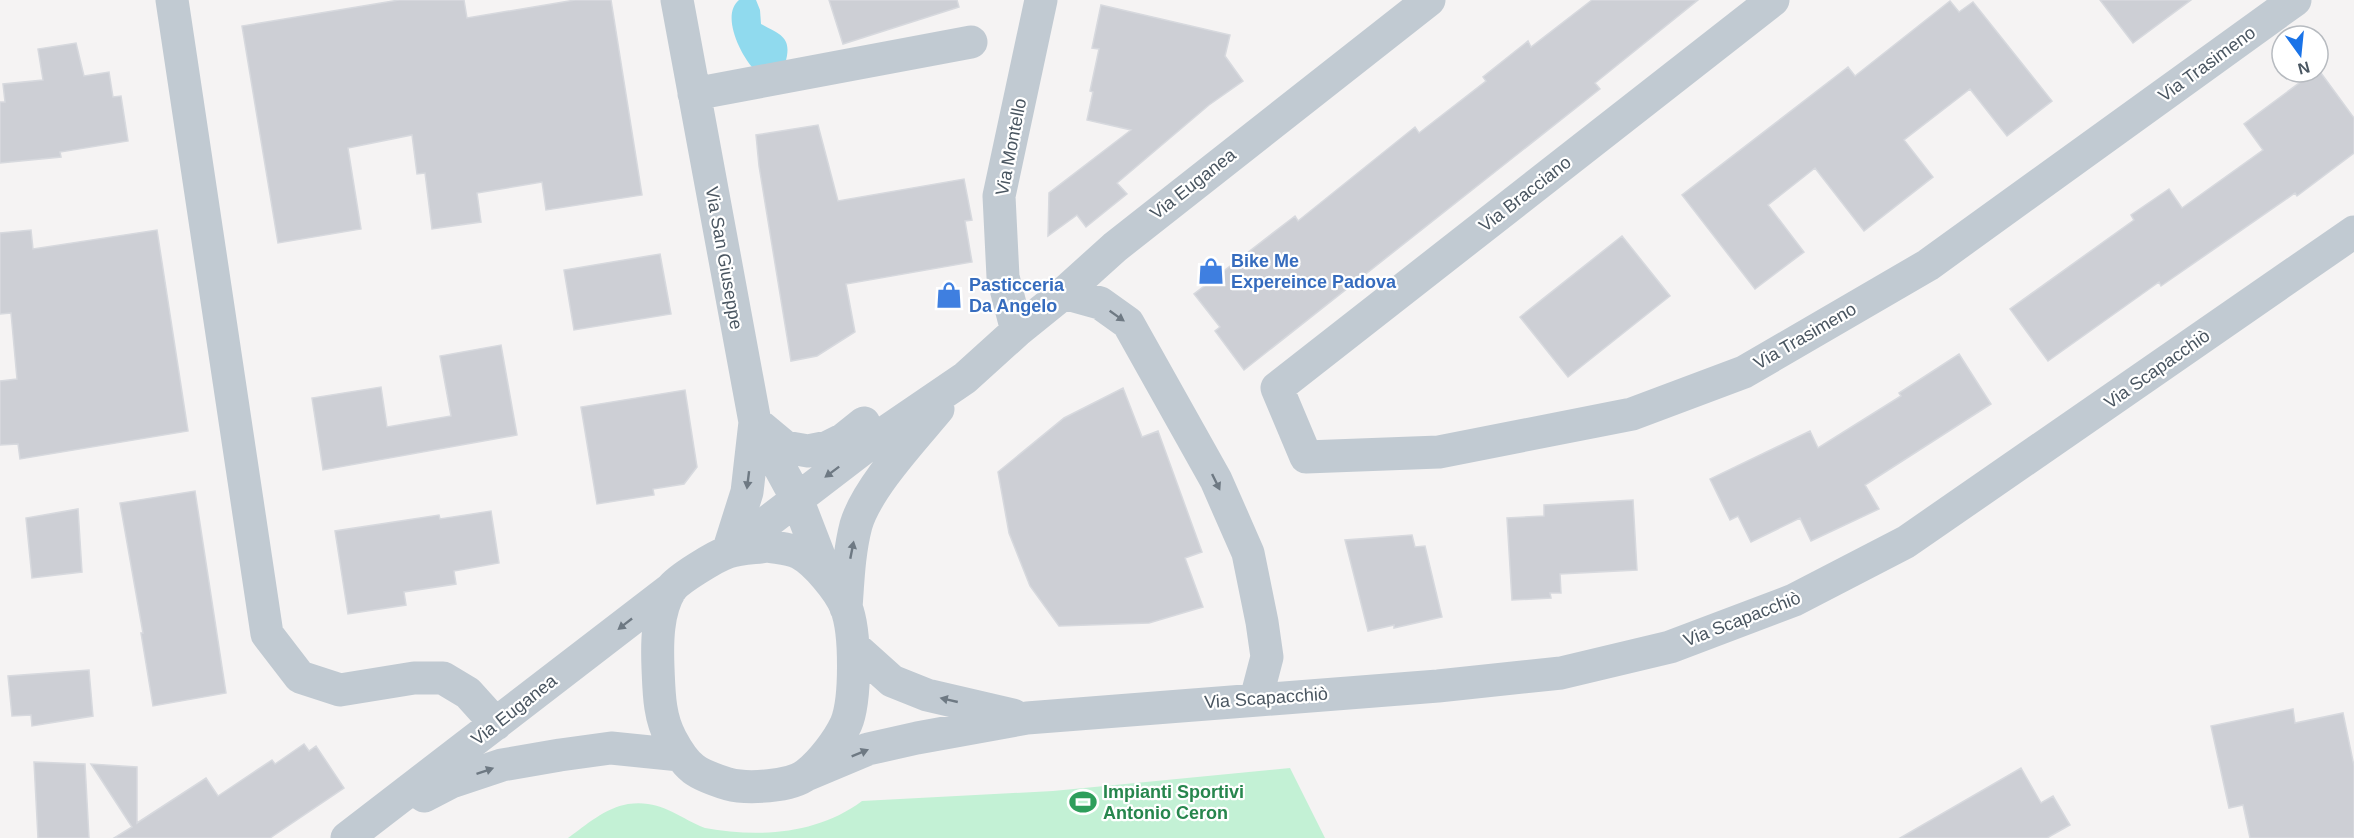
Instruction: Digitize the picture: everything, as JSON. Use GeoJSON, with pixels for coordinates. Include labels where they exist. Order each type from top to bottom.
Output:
{"type":"FeatureCollection","features":[{"type":"Feature","properties":{"kind":"street"},"geometry":{"type":"LineString","coordinates":[[172,0],[267,634],[300,676],[340,690],[414,678],[443,678],[468,693],[496,724]]}},
{"type":"Feature","properties":{"kind":"street","name":"Via San Giuseppe"},"geometry":{"type":"LineString","coordinates":[[677,0],[755,422],[747,492],[728,552]]}},
{"type":"Feature","properties":{"kind":"street","name":"Via Montello"},"geometry":{"type":"LineString","coordinates":[[1017,331],[1003,278],[999,195],[1041,0]]}},
{"type":"Feature","properties":{"kind":"street","name":"Via Euganea"},"geometry":{"type":"LineString","coordinates":[[352,835],[698,568],[728,552],[877,438],[965,378],[1115,247],[1429,0]]}},
{"type":"Feature","properties":{"kind":"street","name":"Via Bracciano"},"geometry":{"type":"LineString","coordinates":[[1277,388],[1773,0]]}},
{"type":"Feature","properties":{"kind":"street","name":"Via Trasimeno"},"geometry":{"type":"LineString","coordinates":[[1277,388],[1306,457],[1340,456],[1439,452],[1632,414],[1744,372],[1928,265],[2295,0]]}},
{"type":"Feature","properties":{"kind":"street"},"geometry":{"type":"LineString","coordinates":[[694,94],[971,42]]}},
{"type":"Feature","properties":{"kind":"street","name":"Via Scapacchiò"},"geometry":{"type":"LineString","coordinates":[[806,775],[868,749],[1027,718],[1438,686],[1561,673],[1670,647],[1794,600],[1906,542],[2354,232]]}},
{"type":"Feature","properties":{"kind":"street"},"geometry":{"type":"LineString","coordinates":[[1064,293],[1100,303],[1128,323],[1216,480],[1248,553],[1262,622],[1268,657],[1256,699]]}},
{"type":"Feature","properties":{"kind":"street"},"geometry":{"type":"LineString","coordinates":[[755,422],[785,447],[808,451],[828,447],[844,439],[873,417],[965,378]]}},
{"type":"Feature","properties":{"kind":"street","name":"Via Euganea"},"geometry":{"type":"LineString","coordinates":[[806,775],[830,748],[846,723],[853,694],[852,646],[846,608],[849,564],[857,523],[878,483],[965,378]]}},
{"type":"Feature","properties":{"kind":"street","name":"Via San Giuseppe"},"geometry":{"type":"LineString","coordinates":[[755,422],[797,499],[827,577]]}},
{"type":"Feature","properties":{"kind":"street","name":"Via Euganea"},"geometry":{"type":"LineString","coordinates":[[728,552],[768,546],[799,553],[827,577],[846,608]]}},
{"type":"Feature","properties":{"kind":"street"},"geometry":{"type":"LineString","coordinates":[[672,588],[659,620],[657,656],[659,694],[665,728],[680,755],[700,775],[739,787],[778,784],[806,775]]}},
{"type":"Feature","properties":{"kind":"street","name":"Via Scapacchiò"},"geometry":{"type":"LineString","coordinates":[[852,646],[892,681],[927,695],[1027,718]]}},
{"type":"Feature","properties":{"kind":"street","name":"Via Euganea"},"geometry":{"type":"LineString","coordinates":[[352,835],[451,782],[502,765],[611,748],[680,755]]}},
{"type":"Feature","properties":{"kind":"green space","name":"Impianti Sportivi Antonio Ceron"},"geometry":{"type":"Polygon","coordinates":[[[1290,768],[1325,838],[568,838],[604,813],[628,804],[659,806],[705,828],[767,833],[807,827],[826,821],[862,801],[1053,791],[1290,768]]]}},
{"type":"Feature","properties":{"kind":"water"},"geometry":{"type":"Polygon","coordinates":[[[739,0],[756,0],[760,10],[761,24],[784,38],[787,48],[785,64],[752,67],[747,61],[738,44],[732,24],[734,7],[739,0]]]}},
{"type":"Feature","properties":{"kind":"building"},"geometry":{"type":"Polygon","coordinates":[[[399,0],[464,0],[467,18],[575,0],[611,0],[642,195],[546,210],[542,182],[477,193],[481,222],[432,229],[425,173],[417,174],[412,135],[348,148],[361,229],[278,243],[242,26],[399,0]]]}},
{"type":"Feature","properties":{"kind":"building"},"geometry":{"type":"Polygon","coordinates":[[[829,0],[957,0],[959,7],[843,44],[829,0]]]}},
{"type":"Feature","properties":{"kind":"building"},"geometry":{"type":"Polygon","coordinates":[[[1592,0],[1698,0],[1595,83],[1600,89],[1244,370],[1215,331],[1220,327],[1194,294],[1295,216],[1298,221],[1415,127],[1419,133],[1486,81],[1483,77],[1528,41],[1531,47],[1592,0]]]}},
{"type":"Feature","properties":{"kind":"building"},"geometry":{"type":"Polygon","coordinates":[[[2100,0],[2191,0],[2133,43],[2100,0]]]}},
{"type":"Feature","properties":{"kind":"building"},"geometry":{"type":"Polygon","coordinates":[[[1950,1],[1959,12],[1973,2],[2052,101],[2007,136],[1970,89],[1904,140],[1933,177],[1864,231],[1815,168],[1768,205],[1804,252],[1755,289],[1682,195],[1848,67],[1855,76],[1950,1]]]}},
{"type":"Feature","properties":{"kind":"building"},"geometry":{"type":"Polygon","coordinates":[[[1101,5],[1230,35],[1225,56],[1243,81],[1209,105],[1117,183],[1127,194],[1086,227],[1077,215],[1048,236],[1049,193],[1131,130],[1087,120],[1093,92],[1090,91],[1099,49],[1092,48],[1101,5]]]}},
{"type":"Feature","properties":{"kind":"building"},"geometry":{"type":"Polygon","coordinates":[[[76,43],[84,76],[109,72],[113,97],[121,96],[128,141],[60,152],[61,157],[0,163],[0,102],[5,102],[3,84],[43,80],[38,49],[76,43]]]}},
{"type":"Feature","properties":{"kind":"building"},"geometry":{"type":"Polygon","coordinates":[[[2298,84],[2329,84],[2354,118],[2354,153],[2297,196],[2295,193],[2161,286],[2159,282],[2048,361],[2010,309],[2134,220],[2131,215],[2169,189],[2182,208],[2263,150],[2244,124],[2298,84]]]}},
{"type":"Feature","properties":{"kind":"building"},"geometry":{"type":"Polygon","coordinates":[[[818,125],[838,201],[964,179],[972,220],[965,221],[972,262],[846,284],[855,332],[817,356],[791,361],[756,135],[818,125]]]}},
{"type":"Feature","properties":{"kind":"building"},"geometry":{"type":"Polygon","coordinates":[[[31,230],[33,249],[157,230],[188,431],[20,459],[18,444],[0,445],[0,381],[17,379],[11,313],[0,314],[0,233],[31,230]]]}},
{"type":"Feature","properties":{"kind":"building"},"geometry":{"type":"Polygon","coordinates":[[[1622,236],[1670,296],[1568,377],[1520,317],[1622,236]]]}},
{"type":"Feature","properties":{"kind":"building"},"geometry":{"type":"Polygon","coordinates":[[[660,254],[671,314],[574,330],[564,270],[660,254]]]}},
{"type":"Feature","properties":{"kind":"building"},"geometry":{"type":"Polygon","coordinates":[[[501,345],[517,435],[323,470],[312,398],[381,387],[387,427],[451,416],[440,356],[501,345]]]}},
{"type":"Feature","properties":{"kind":"building"},"geometry":{"type":"Polygon","coordinates":[[[1959,354],[1991,404],[1865,485],[1879,509],[1811,541],[1800,518],[1751,542],[1738,516],[1730,520],[1710,479],[1810,431],[1818,448],[1901,396],[1899,393],[1959,354]]]}},
{"type":"Feature","properties":{"kind":"building"},"geometry":{"type":"Polygon","coordinates":[[[1123,388],[1142,437],[1158,431],[1202,552],[1185,558],[1203,607],[1149,623],[1059,626],[1030,586],[1009,533],[998,472],[1064,418],[1123,388]]]}},
{"type":"Feature","properties":{"kind":"building"},"geometry":{"type":"Polygon","coordinates":[[[685,390],[697,467],[684,484],[653,489],[654,495],[597,504],[581,407],[685,390]]]}},
{"type":"Feature","properties":{"kind":"building"},"geometry":{"type":"Polygon","coordinates":[[[195,491],[226,693],[153,706],[141,633],[143,633],[120,503],[195,491]]]}},
{"type":"Feature","properties":{"kind":"building"},"geometry":{"type":"Polygon","coordinates":[[[1633,500],[1637,570],[1560,574],[1561,593],[1550,593],[1551,598],[1512,600],[1507,518],[1544,516],[1544,505],[1633,500]]]}},
{"type":"Feature","properties":{"kind":"building"},"geometry":{"type":"Polygon","coordinates":[[[78,509],[82,572],[32,578],[26,518],[78,509]]]}},
{"type":"Feature","properties":{"kind":"building"},"geometry":{"type":"Polygon","coordinates":[[[491,511],[499,563],[454,571],[456,584],[404,592],[406,605],[348,614],[335,531],[439,515],[440,519],[491,511]]]}},
{"type":"Feature","properties":{"kind":"building"},"geometry":{"type":"Polygon","coordinates":[[[1412,535],[1415,547],[1425,546],[1442,617],[1394,628],[1394,625],[1368,631],[1345,540],[1412,535]]]}},
{"type":"Feature","properties":{"kind":"building"},"geometry":{"type":"Polygon","coordinates":[[[89,670],[93,716],[32,726],[31,715],[12,716],[8,676],[89,670]]]}},
{"type":"Feature","properties":{"kind":"building"},"geometry":{"type":"Polygon","coordinates":[[[2293,709],[2295,723],[2343,713],[2354,766],[2354,838],[2250,838],[2243,805],[2229,808],[2211,726],[2293,709]]]}},
{"type":"Feature","properties":{"kind":"building"},"geometry":{"type":"Polygon","coordinates":[[[304,744],[309,751],[316,746],[344,788],[270,838],[114,838],[132,827],[91,764],[137,767],[137,823],[206,778],[218,796],[272,760],[275,764],[304,744]]]}},
{"type":"Feature","properties":{"kind":"building"},"geometry":{"type":"Polygon","coordinates":[[[34,762],[85,764],[89,838],[38,838],[34,762]]]}},
{"type":"Feature","properties":{"kind":"building"},"geometry":{"type":"Polygon","coordinates":[[[2021,768],[2041,803],[2053,796],[2070,825],[2047,838],[1900,838],[2021,768]]]}},
{"type":"Feature","properties":{"kind":"place","name":"Bike Me Expereince Padova"},"geometry":{"type":"Point","coordinates":[1211,271]}},
{"type":"Feature","properties":{"kind":"place","name":"Pasticceria Da Angelo"},"geometry":{"type":"Point","coordinates":[949,295]}},
{"type":"Feature","properties":{"kind":"place","name":"Impianti Sportivi Antonio Ceron"},"geometry":{"type":"Point","coordinates":[1083,802]}}]}
